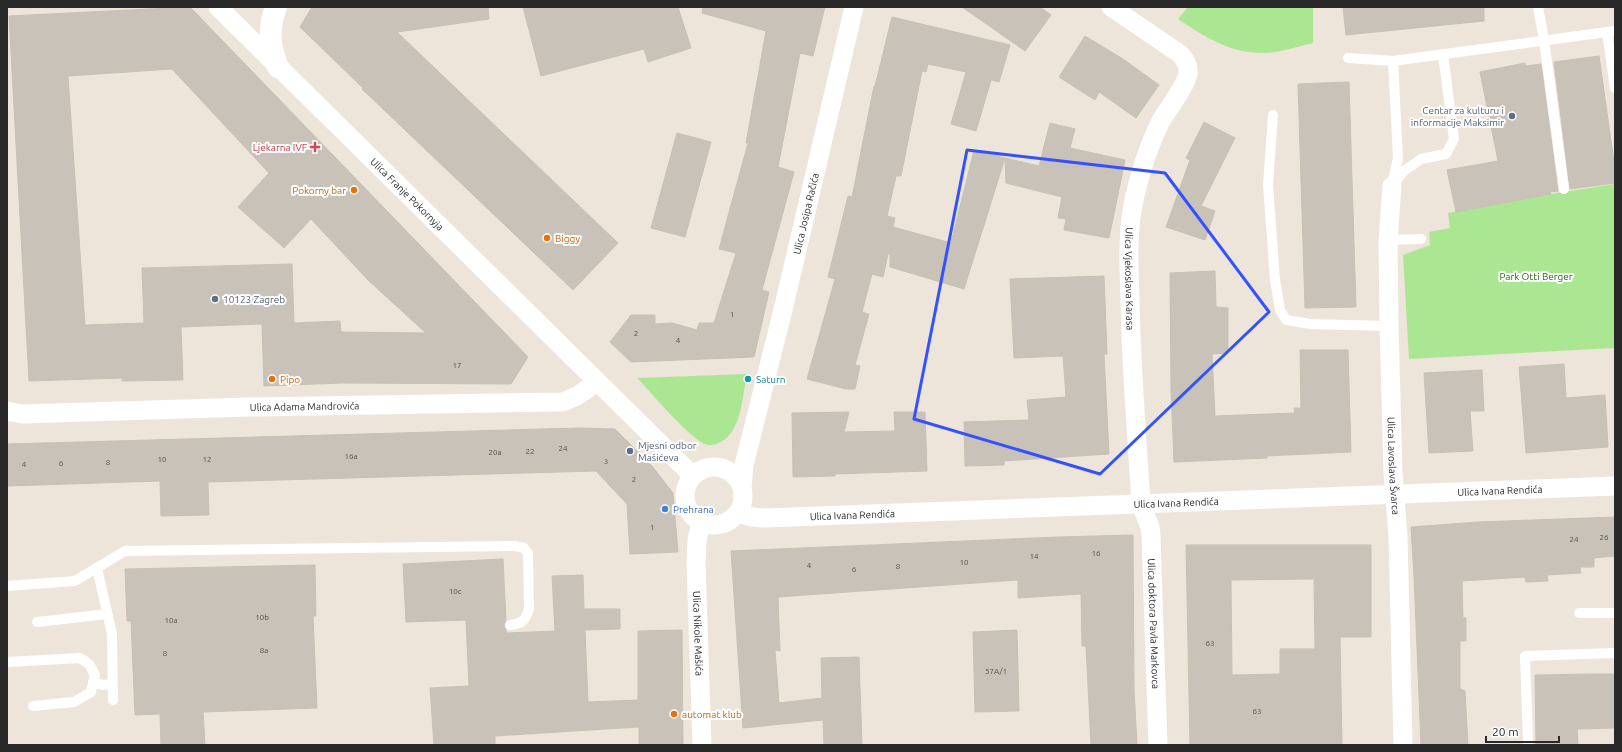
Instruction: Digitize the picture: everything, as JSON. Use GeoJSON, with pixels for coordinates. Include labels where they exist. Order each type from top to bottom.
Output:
{"type":"FeatureCollection","features":[{"type":"Feature","properties":{"kind":"street","name":"Ulica Franje Pokornyja"},"geometry":{"type":"LineString","coordinates":[[218,7],[693,476]]}},
{"type":"Feature","properties":{"kind":"street"},"geometry":{"type":"LineString","coordinates":[[276,7],[271,29],[270,45],[278,67]]}},
{"type":"Feature","properties":{"kind":"street","name":"Ulica Josipa Račića"},"geometry":{"type":"LineString","coordinates":[[742,488],[744,465],[783,310],[854,7]]}},
{"type":"Feature","properties":{"kind":"street","name":"Ulica Vjekoslava Karasa"},"geometry":{"type":"LineString","coordinates":[[1111,7],[1180,54],[1188,66],[1188,74],[1160,122],[1147,152],[1133,209],[1130,270],[1130,322],[1141,504]]}},
{"type":"Feature","properties":{"kind":"street","name":"Ulica Lavoslava Švarca"},"geometry":{"type":"LineString","coordinates":[[1392,186],[1388,240],[1389,326],[1392,465],[1398,536],[1403,745]]}},
{"type":"Feature","properties":{"kind":"street","name":"Ulica Adama Mandrovića"},"geometry":{"type":"LineString","coordinates":[[7,411],[22,414],[248,407],[563,402],[577,396],[597,382]]}},
{"type":"Feature","properties":{"kind":"street"},"geometry":{"type":"LineString","coordinates":[[716,467],[725,469],[738,480],[742,488],[742,505],[738,513],[733,519],[718,525],[701,523],[694,518],[689,512],[685,501],[685,489],[688,482],[700,470],[708,468],[716,467]]}},
{"type":"Feature","properties":{"kind":"street","name":"Ulica Ivana Rendića"},"geometry":{"type":"LineString","coordinates":[[738,513],[752,517],[764,518],[1615,486]]}},
{"type":"Feature","properties":{"kind":"street","name":"Ulica doktora Pavla Markovca"},"geometry":{"type":"LineString","coordinates":[[1141,504],[1150,527],[1151,536],[1158,745]]}},
{"type":"Feature","properties":{"kind":"street","name":"Ulica Nikole Mašića"},"geometry":{"type":"LineString","coordinates":[[701,523],[697,540],[696,562],[702,745]]}},
{"type":"Feature","properties":{"kind":"lane"},"geometry":{"type":"LineString","coordinates":[[1538,7],[1544,40],[1564,189]]}},
{"type":"Feature","properties":{"kind":"lane"},"geometry":{"type":"LineString","coordinates":[[1348,58],[1393,61],[1611,32],[1615,88]]}},
{"type":"Feature","properties":{"kind":"lane"},"geometry":{"type":"LineString","coordinates":[[1392,186],[1404,171],[1421,159],[1446,154],[1454,139],[1443,54]]}},
{"type":"Feature","properties":{"kind":"lane"},"geometry":{"type":"LineString","coordinates":[[1392,186],[1398,158],[1393,61]]}},
{"type":"Feature","properties":{"kind":"lane"},"geometry":{"type":"LineString","coordinates":[[1273,115],[1268,185],[1275,280],[1280,310],[1286,320],[1310,324],[1389,326]]}},
{"type":"Feature","properties":{"kind":"lane"},"geometry":{"type":"LineString","coordinates":[[1388,240],[1421,239]]}},
{"type":"Feature","properties":{"kind":"lane"},"geometry":{"type":"LineString","coordinates":[[7,586],[74,581],[125,551],[515,546],[524,548],[528,553],[529,609],[526,618],[519,624],[510,625]]}},
{"type":"Feature","properties":{"kind":"lane"},"geometry":{"type":"LineString","coordinates":[[97,568],[112,634],[113,700]]}},
{"type":"Feature","properties":{"kind":"lane"},"geometry":{"type":"LineString","coordinates":[[1579,613],[1615,613]]}},
{"type":"Feature","properties":{"kind":"lane"},"geometry":{"type":"LineString","coordinates":[[37,622],[107,614]]}},
{"type":"Feature","properties":{"kind":"lane"},"geometry":{"type":"LineString","coordinates":[[1528,742],[1525,656],[1615,653]]}},
{"type":"Feature","properties":{"kind":"lane"},"geometry":{"type":"LineString","coordinates":[[7,662],[80,658],[89,664],[95,675],[91,692],[74,702],[33,706]]}},
{"type":"Feature","properties":{"kind":"lane"},"geometry":{"type":"LineString","coordinates":[[93,683],[103,685],[112,684]]}},
{"type":"Feature","properties":{"kind":"highlighted area"},"geometry":{"type":"Polygon","coordinates":[[[967,150],[1165,173],[1269,312],[1100,474],[914,419],[967,150]]]}},
{"type":"Feature","properties":{"kind":"green space"},"geometry":{"type":"Polygon","coordinates":[[[1188,7],[1313,7],[1313,43],[1270,53],[1241,51],[1208,38],[1178,19],[1188,7]]]}},
{"type":"Feature","properties":{"kind":"green space","name":"Park Otti Berger"},"geometry":{"type":"Polygon","coordinates":[[[1615,184],[1615,348],[1409,359],[1403,255],[1430,245],[1429,232],[1450,228],[1448,213],[1615,184]]]}},
{"type":"Feature","properties":{"kind":"green space"},"geometry":{"type":"Polygon","coordinates":[[[747,374],[742,405],[735,427],[729,436],[724,440],[711,445],[701,442],[682,426],[637,378],[747,374]]]}},
{"type":"Feature","properties":{"kind":"building"},"geometry":{"type":"Polygon","coordinates":[[[190,7],[528,357],[511,384],[342,383],[264,386],[262,324],[181,327],[183,380],[122,381],[122,378],[29,381],[9,16],[190,7]],[[172,69],[68,76],[85,325],[144,323],[142,268],[292,264],[294,323],[340,321],[341,332],[426,333],[368,280],[311,219],[284,248],[238,207],[269,173],[172,69]]]}},
{"type":"Feature","properties":{"kind":"building"},"geometry":{"type":"Polygon","coordinates":[[[312,7],[488,7],[489,19],[397,32],[618,243],[573,290],[362,89],[363,88],[300,27],[312,7]]]}},
{"type":"Feature","properties":{"kind":"building"},"geometry":{"type":"Polygon","coordinates":[[[523,7],[678,7],[691,48],[648,62],[644,49],[541,76],[523,7]]]}},
{"type":"Feature","properties":{"kind":"building"},"geometry":{"type":"Polygon","coordinates":[[[703,7],[825,7],[813,56],[800,53],[778,167],[794,172],[762,290],[769,292],[754,357],[631,362],[610,342],[631,315],[655,315],[655,324],[672,323],[697,330],[699,323],[714,323],[736,253],[719,249],[748,143],[746,143],[766,31],[702,13],[703,7]]]}},
{"type":"Feature","properties":{"kind":"building"},"geometry":{"type":"Polygon","coordinates":[[[962,7],[1040,7],[1051,15],[1025,51],[962,7]]]}},
{"type":"Feature","properties":{"kind":"building"},"geometry":{"type":"Polygon","coordinates":[[[1343,7],[1484,7],[1484,21],[1346,35],[1343,7]]]}},
{"type":"Feature","properties":{"kind":"building"},"geometry":{"type":"Polygon","coordinates":[[[892,17],[1010,45],[999,82],[991,80],[976,131],[951,124],[966,72],[928,64],[926,72],[922,71],[901,176],[896,176],[887,216],[895,218],[893,227],[951,243],[974,150],[1005,158],[964,289],[890,267],[890,254],[888,254],[883,277],[872,274],[862,312],[869,314],[855,365],[860,366],[855,389],[846,389],[807,379],[835,279],[828,277],[848,196],[852,197],[874,86],[892,17]]]}},
{"type":"Feature","properties":{"kind":"building"},"geometry":{"type":"Polygon","coordinates":[[[1085,36],[1123,59],[1159,85],[1136,118],[1099,92],[1095,100],[1059,77],[1085,36]]]}},
{"type":"Feature","properties":{"kind":"building"},"geometry":{"type":"Polygon","coordinates":[[[1599,56],[1615,169],[1615,183],[1570,189],[1554,62],[1599,56]]]}},
{"type":"Feature","properties":{"kind":"building","name":"Centar za kulturu i informacije Maksimir"},"geometry":{"type":"Polygon","coordinates":[[[1525,63],[1526,66],[1541,64],[1558,191],[1550,192],[1551,194],[1456,212],[1447,170],[1498,161],[1480,72],[1525,63]]]}},
{"type":"Feature","properties":{"kind":"building"},"geometry":{"type":"Polygon","coordinates":[[[1349,82],[1356,307],[1305,308],[1298,84],[1349,82]]]}},
{"type":"Feature","properties":{"kind":"building"},"geometry":{"type":"Polygon","coordinates":[[[1204,122],[1235,138],[1201,206],[1215,211],[1205,240],[1166,227],[1190,160],[1186,158],[1204,122]]]}},
{"type":"Feature","properties":{"kind":"building"},"geometry":{"type":"Polygon","coordinates":[[[1050,123],[1075,129],[1070,148],[1125,160],[1109,238],[1064,230],[1066,219],[1058,218],[1062,197],[1006,183],[1005,158],[1039,166],[1050,123]]]}},
{"type":"Feature","properties":{"kind":"building"},"geometry":{"type":"Polygon","coordinates":[[[677,133],[711,142],[685,237],[651,228],[677,133]]]}},
{"type":"Feature","properties":{"kind":"building"},"geometry":{"type":"Polygon","coordinates":[[[1215,271],[1216,307],[1228,308],[1228,353],[1212,354],[1215,416],[1295,413],[1294,408],[1301,408],[1300,350],[1348,350],[1351,452],[1267,456],[1267,458],[1174,462],[1171,390],[1170,273],[1215,271]]]}},
{"type":"Feature","properties":{"kind":"building"},"geometry":{"type":"Polygon","coordinates":[[[1104,276],[1107,354],[1104,354],[1109,454],[1004,461],[1004,465],[965,466],[964,422],[1029,420],[1027,400],[1066,397],[1063,356],[1014,358],[1010,279],[1104,276]]]}},
{"type":"Feature","properties":{"kind":"building"},"geometry":{"type":"Polygon","coordinates":[[[1564,364],[1566,398],[1605,395],[1608,447],[1526,453],[1519,367],[1564,364]]]}},
{"type":"Feature","properties":{"kind":"building"},"geometry":{"type":"Polygon","coordinates":[[[1482,370],[1484,411],[1470,411],[1473,451],[1429,453],[1424,373],[1482,370]]]}},
{"type":"Feature","properties":{"kind":"building"},"geometry":{"type":"Polygon","coordinates":[[[849,412],[844,432],[895,431],[894,412],[925,412],[927,471],[793,477],[792,413],[849,412]]]}},
{"type":"Feature","properties":{"kind":"building"},"geometry":{"type":"Polygon","coordinates":[[[578,428],[615,429],[652,466],[673,493],[678,552],[630,554],[627,504],[596,471],[208,482],[209,515],[161,516],[160,481],[7,486],[7,444],[578,428]]]}},
{"type":"Feature","properties":{"kind":"building"},"geometry":{"type":"Polygon","coordinates":[[[1615,517],[1615,556],[1594,558],[1594,567],[1580,567],[1581,573],[1547,575],[1548,581],[1526,582],[1525,577],[1462,581],[1463,618],[1466,618],[1466,641],[1460,641],[1460,689],[1465,691],[1468,745],[1421,745],[1411,527],[1478,522],[1615,517]]]}},
{"type":"Feature","properties":{"kind":"building"},"geometry":{"type":"Polygon","coordinates":[[[1133,535],[1134,689],[1137,745],[1091,745],[1086,646],[1082,646],[1081,594],[1018,598],[1018,580],[778,597],[780,651],[775,650],[779,703],[822,698],[821,658],[859,657],[862,745],[824,745],[823,720],[743,728],[731,551],[1133,535]]]}},
{"type":"Feature","properties":{"kind":"building"},"geometry":{"type":"Polygon","coordinates":[[[1186,545],[1371,545],[1371,637],[1340,637],[1342,745],[1190,745],[1186,545]],[[1314,579],[1231,580],[1232,675],[1280,674],[1280,649],[1315,649],[1314,579]]]}},
{"type":"Feature","properties":{"kind":"building"},"geometry":{"type":"Polygon","coordinates":[[[503,559],[506,620],[504,625],[507,633],[555,631],[552,576],[583,575],[584,609],[620,609],[620,629],[585,630],[588,702],[638,700],[638,631],[682,630],[683,745],[639,745],[639,727],[495,736],[495,745],[434,745],[430,688],[469,686],[466,620],[406,622],[403,564],[503,559]]]}},
{"type":"Feature","properties":{"kind":"building"},"geometry":{"type":"Polygon","coordinates":[[[315,565],[316,616],[313,616],[317,708],[203,712],[205,745],[161,745],[160,714],[135,715],[131,621],[127,621],[125,569],[315,565]]]}},
{"type":"Feature","properties":{"kind":"building"},"geometry":{"type":"Polygon","coordinates":[[[1017,630],[1019,711],[975,712],[973,632],[1017,630]]]}},
{"type":"Feature","properties":{"kind":"building"},"geometry":{"type":"Polygon","coordinates":[[[1615,674],[1615,728],[1577,729],[1578,745],[1536,745],[1535,675],[1615,674]]]}},
{"type":"Feature","properties":{"kind":"place","name":"Centar za kulturu i informacije Maksimir"},"geometry":{"type":"Point","coordinates":[1512,116]}},
{"type":"Feature","properties":{"kind":"place","name":"Ljekarna IVF"},"geometry":{"type":"Point","coordinates":[315,147]}},
{"type":"Feature","properties":{"kind":"place","name":"Pokorny bar"},"geometry":{"type":"Point","coordinates":[354,190]}},
{"type":"Feature","properties":{"kind":"place","name":"Biggy"},"geometry":{"type":"Point","coordinates":[547,238]}},
{"type":"Feature","properties":{"kind":"place","name":"10123 Zagreb"},"geometry":{"type":"Point","coordinates":[215,299]}},
{"type":"Feature","properties":{"kind":"place","name":"Pipo"},"geometry":{"type":"Point","coordinates":[272,379]}},
{"type":"Feature","properties":{"kind":"place","name":"Saturn"},"geometry":{"type":"Point","coordinates":[748,379]}},
{"type":"Feature","properties":{"kind":"place","name":"Mjesni odbor Mašićeva"},"geometry":{"type":"Point","coordinates":[630,451]}},
{"type":"Feature","properties":{"kind":"place","name":"Prehrana"},"geometry":{"type":"Point","coordinates":[665,509]}},
{"type":"Feature","properties":{"kind":"place","name":"automat klub"},"geometry":{"type":"Point","coordinates":[674,714]}}]}
